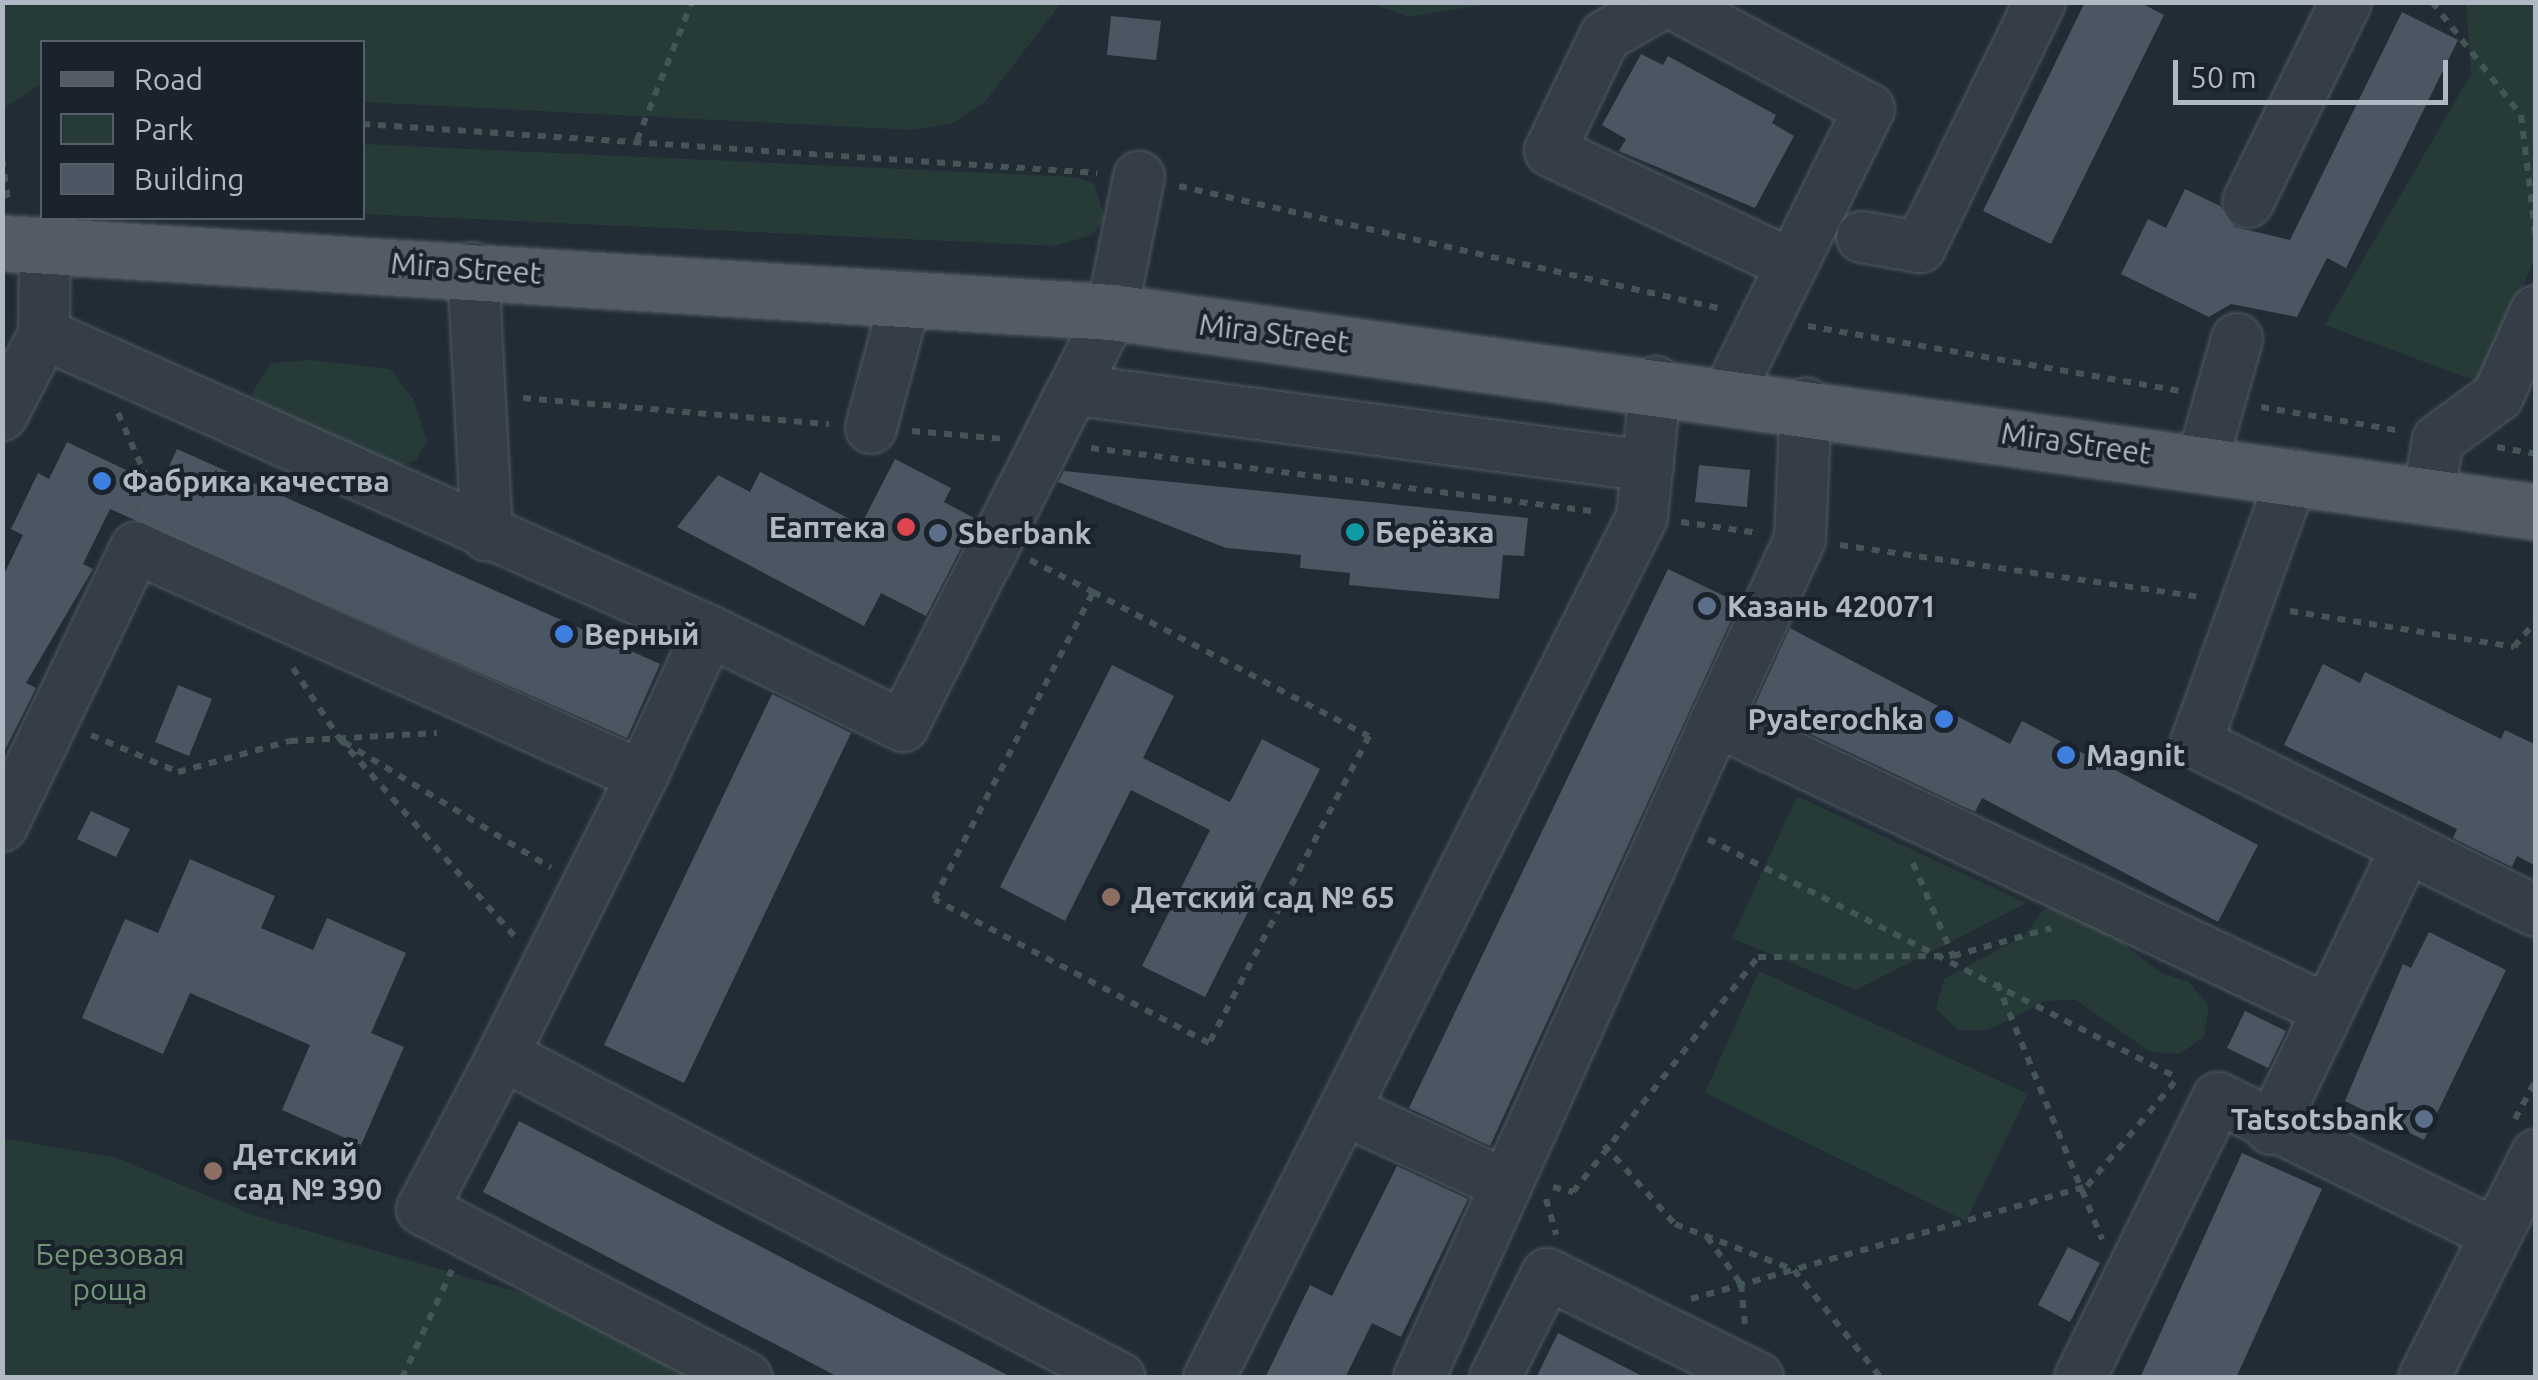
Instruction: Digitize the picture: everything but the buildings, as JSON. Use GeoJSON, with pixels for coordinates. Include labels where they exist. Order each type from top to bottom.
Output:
{"type":"FeatureCollection","features":[{"type":"Feature","properties":{"kind":"main road","name":"Mira Street"},"geometry":{"type":"LineString","coordinates":[[18,228],[474,268],[1112,312],[1729,392],[2536,512]]}},
{"type":"Feature","properties":{"kind":"street"},"geometry":{"type":"LineString","coordinates":[[1729,392],[1760,318],[1790,264],[1869,109],[1667,2],[1606,36],[1550,151],[1790,264]]}},
{"type":"Feature","properties":{"kind":"street"},"geometry":{"type":"LineString","coordinates":[[1862,237],[1920,248],[2040,2]]}},
{"type":"Feature","properties":{"kind":"street"},"geometry":{"type":"LineString","coordinates":[[2248,202],[2346,2]]}},
{"type":"Feature","properties":{"kind":"street"},"geometry":{"type":"LineString","coordinates":[[44,334],[487,536],[709,632],[903,726],[1006,547],[1112,312],[1139,176]]}},
{"type":"Feature","properties":{"kind":"street"},"geometry":{"type":"LineString","coordinates":[[2,415],[44,334],[18,228]]}},
{"type":"Feature","properties":{"kind":"street"},"geometry":{"type":"LineString","coordinates":[[474,268],[477,394],[487,536]]}},
{"type":"Feature","properties":{"kind":"street"},"geometry":{"type":"LineString","coordinates":[[871,428],[906,296]]}},
{"type":"Feature","properties":{"kind":"street"},"geometry":{"type":"LineString","coordinates":[[2428,497],[2441,438],[2498,396],[2536,311]]}},
{"type":"Feature","properties":{"kind":"street"},"geometry":{"type":"LineString","coordinates":[[2202,462],[2237,339]]}},
{"type":"Feature","properties":{"kind":"street"},"geometry":{"type":"LineString","coordinates":[[1209,1378],[1642,517],[1656,382]]}},
{"type":"Feature","properties":{"kind":"street"},"geometry":{"type":"LineString","coordinates":[[1077,390],[1648,466]]}},
{"type":"Feature","properties":{"kind":"street"},"geometry":{"type":"LineString","coordinates":[[1420,1378],[1800,540],[1806,403]]}},
{"type":"Feature","properties":{"kind":"street"},"geometry":{"type":"LineString","coordinates":[[2292,475],[2196,742],[2536,911]]}},
{"type":"Feature","properties":{"kind":"street"},"geometry":{"type":"LineString","coordinates":[[2,826],[136,548],[642,776]]}},
{"type":"Feature","properties":{"kind":"street"},"geometry":{"type":"LineString","coordinates":[[709,632],[504,1055],[422,1208],[748,1378]]}},
{"type":"Feature","properties":{"kind":"street"},"geometry":{"type":"LineString","coordinates":[[1716,721],[2328,1010]]}},
{"type":"Feature","properties":{"kind":"street"},"geometry":{"type":"LineString","coordinates":[[2271,1129],[2407,847]]}},
{"type":"Feature","properties":{"kind":"street"},"geometry":{"type":"LineString","coordinates":[[504,1055],[1120,1378]]}},
{"type":"Feature","properties":{"kind":"street"},"geometry":{"type":"LineString","coordinates":[[2080,1378],[2119,1299],[2198,1088],[2271,1129],[2495,1234]]}},
{"type":"Feature","properties":{"kind":"street"},"geometry":{"type":"LineString","coordinates":[[1344,1110],[1506,1185]]}},
{"type":"Feature","properties":{"kind":"street"},"geometry":{"type":"LineString","coordinates":[[2424,1378],[2536,1154]]}},
{"type":"Feature","properties":{"kind":"street"},"geometry":{"type":"LineString","coordinates":[[1495,1378],[1546,1274],[1754,1376]]}},
{"type":"Feature","properties":{"kind":"path"},"geometry":{"type":"LineString","coordinates":[[636,141],[692,2]]}},
{"type":"Feature","properties":{"kind":"path"},"geometry":{"type":"LineString","coordinates":[[2432,2],[2521,115],[2536,238]]}},
{"type":"Feature","properties":{"kind":"path"},"geometry":{"type":"LineString","coordinates":[[365,124],[1139,176],[1760,318],[2536,454]]}},
{"type":"Feature","properties":{"kind":"path"},"geometry":{"type":"LineString","coordinates":[[2,158],[18,228]]}},
{"type":"Feature","properties":{"kind":"path"},"geometry":{"type":"LineString","coordinates":[[92,356],[146,474],[132,520],[136,548]]}},
{"type":"Feature","properties":{"kind":"path"},"geometry":{"type":"LineString","coordinates":[[477,394],[1053,444],[1642,517],[2247,604],[2514,647],[2536,622]]}},
{"type":"Feature","properties":{"kind":"path"},"geometry":{"type":"LineString","coordinates":[[1006,547],[1093,592],[1368,736],[1209,1043],[934,899],[1093,592]]}},
{"type":"Feature","properties":{"kind":"path"},"geometry":{"type":"LineString","coordinates":[[289,661],[338,738],[545,971]]}},
{"type":"Feature","properties":{"kind":"path"},"geometry":{"type":"LineString","coordinates":[[54,719],[178,772],[338,738],[447,733]]}},
{"type":"Feature","properties":{"kind":"path"},"geometry":{"type":"LineString","coordinates":[[338,738],[586,889]]}},
{"type":"Feature","properties":{"kind":"path"},"geometry":{"type":"LineString","coordinates":[[1887,802],[1953,956]]}},
{"type":"Feature","properties":{"kind":"path"},"geometry":{"type":"LineString","coordinates":[[1632,1316],[2087,1186],[2198,1088],[1953,956],[1672,820]]}},
{"type":"Feature","properties":{"kind":"path"},"geometry":{"type":"LineString","coordinates":[[1570,1284],[1542,1184],[1572,1192],[1604,1145],[1758,958],[1953,956],[2115,910]]}},
{"type":"Feature","properties":{"kind":"path"},"geometry":{"type":"LineString","coordinates":[[1997,982],[2039,1095],[2087,1186],[2119,1299]]}},
{"type":"Feature","properties":{"kind":"path"},"geometry":{"type":"LineString","coordinates":[[1604,1145],[1675,1224],[1794,1270],[1882,1378]]}},
{"type":"Feature","properties":{"kind":"path"},"geometry":{"type":"LineString","coordinates":[[402,1378],[469,1232]]}},
{"type":"Feature","properties":{"kind":"path"},"geometry":{"type":"LineString","coordinates":[[1706,1236],[1741,1284],[1754,1376]]}},
{"type":"Feature","properties":{"kind":"green space"},"geometry":{"type":"Polygon","coordinates":[[[3,2],[1061,2],[985,102],[951,124],[912,130],[365,102],[365,40],[40,40],[40,84],[3,109],[3,2]]]}},
{"type":"Feature","properties":{"kind":"green space"},"geometry":{"type":"Polygon","coordinates":[[[1370,3],[1495,3],[1409,17],[1370,3]]]}},
{"type":"Feature","properties":{"kind":"green space"},"geometry":{"type":"Polygon","coordinates":[[[2466,3],[2535,3],[2535,258],[2481,383],[2325,325],[2471,74],[2466,3]]]}},
{"type":"Feature","properties":{"kind":"green space"},"geometry":{"type":"Polygon","coordinates":[[[365,144],[1075,177],[1094,183],[1105,219],[1092,235],[1055,246],[365,214],[365,144]]]}},
{"type":"Feature","properties":{"kind":"green space"},"geometry":{"type":"Polygon","coordinates":[[[311,360],[390,369],[414,400],[427,442],[416,460],[379,474],[271,424],[252,393],[271,363],[311,360]]]}},
{"type":"Feature","properties":{"kind":"green space"},"geometry":{"type":"Polygon","coordinates":[[[1797,796],[2027,903],[1856,990],[1732,938],[1797,796]]]}},
{"type":"Feature","properties":{"kind":"green space"},"geometry":{"type":"Polygon","coordinates":[[[2073,904],[2161,973],[2189,982],[2209,1006],[2204,1037],[2179,1054],[2150,1052],[2076,1000],[2046,1001],[1988,1030],[1958,1030],[1936,1009],[1944,979],[2025,935],[2043,910],[2073,904]]]}},
{"type":"Feature","properties":{"kind":"green space"},"geometry":{"type":"Polygon","coordinates":[[[1759,971],[2028,1094],[1966,1221],[1705,1093],[1759,971]]]}},
{"type":"Feature","properties":{"kind":"green space","name":"Березовая роща"},"geometry":{"type":"Polygon","coordinates":[[[2,1138],[117,1158],[253,1215],[580,1310],[706,1377],[3,1377],[2,1138]]]}},
{"type":"Feature","properties":{"kind":"place","name":"Фабрика качества"},"geometry":{"type":"Point","coordinates":[102,481]}},
{"type":"Feature","properties":{"kind":"place","name":"Еаптека"},"geometry":{"type":"Point","coordinates":[906,527]}},
{"type":"Feature","properties":{"kind":"place","name":"Берёзка"},"geometry":{"type":"Point","coordinates":[1355,532]}},
{"type":"Feature","properties":{"kind":"place","name":"Sberbank"},"geometry":{"type":"Point","coordinates":[938,533]}},
{"type":"Feature","properties":{"kind":"place","name":"Казань 420071"},"geometry":{"type":"Point","coordinates":[1707,606]}},
{"type":"Feature","properties":{"kind":"place","name":"Верный"},"geometry":{"type":"Point","coordinates":[564,634]}},
{"type":"Feature","properties":{"kind":"place","name":"Pyaterochka"},"geometry":{"type":"Point","coordinates":[1944,719]}},
{"type":"Feature","properties":{"kind":"place","name":"Magnit"},"geometry":{"type":"Point","coordinates":[2066,755]}},
{"type":"Feature","properties":{"kind":"place","name":"Детский сад № 65"},"geometry":{"type":"Point","coordinates":[1111,897]}},
{"type":"Feature","properties":{"kind":"place","name":"Tatsotsbank"},"geometry":{"type":"Point","coordinates":[2424,1119]}},
{"type":"Feature","properties":{"kind":"place","name":"Детский сад № 390"},"geometry":{"type":"Point","coordinates":[213,1171]}}]}
